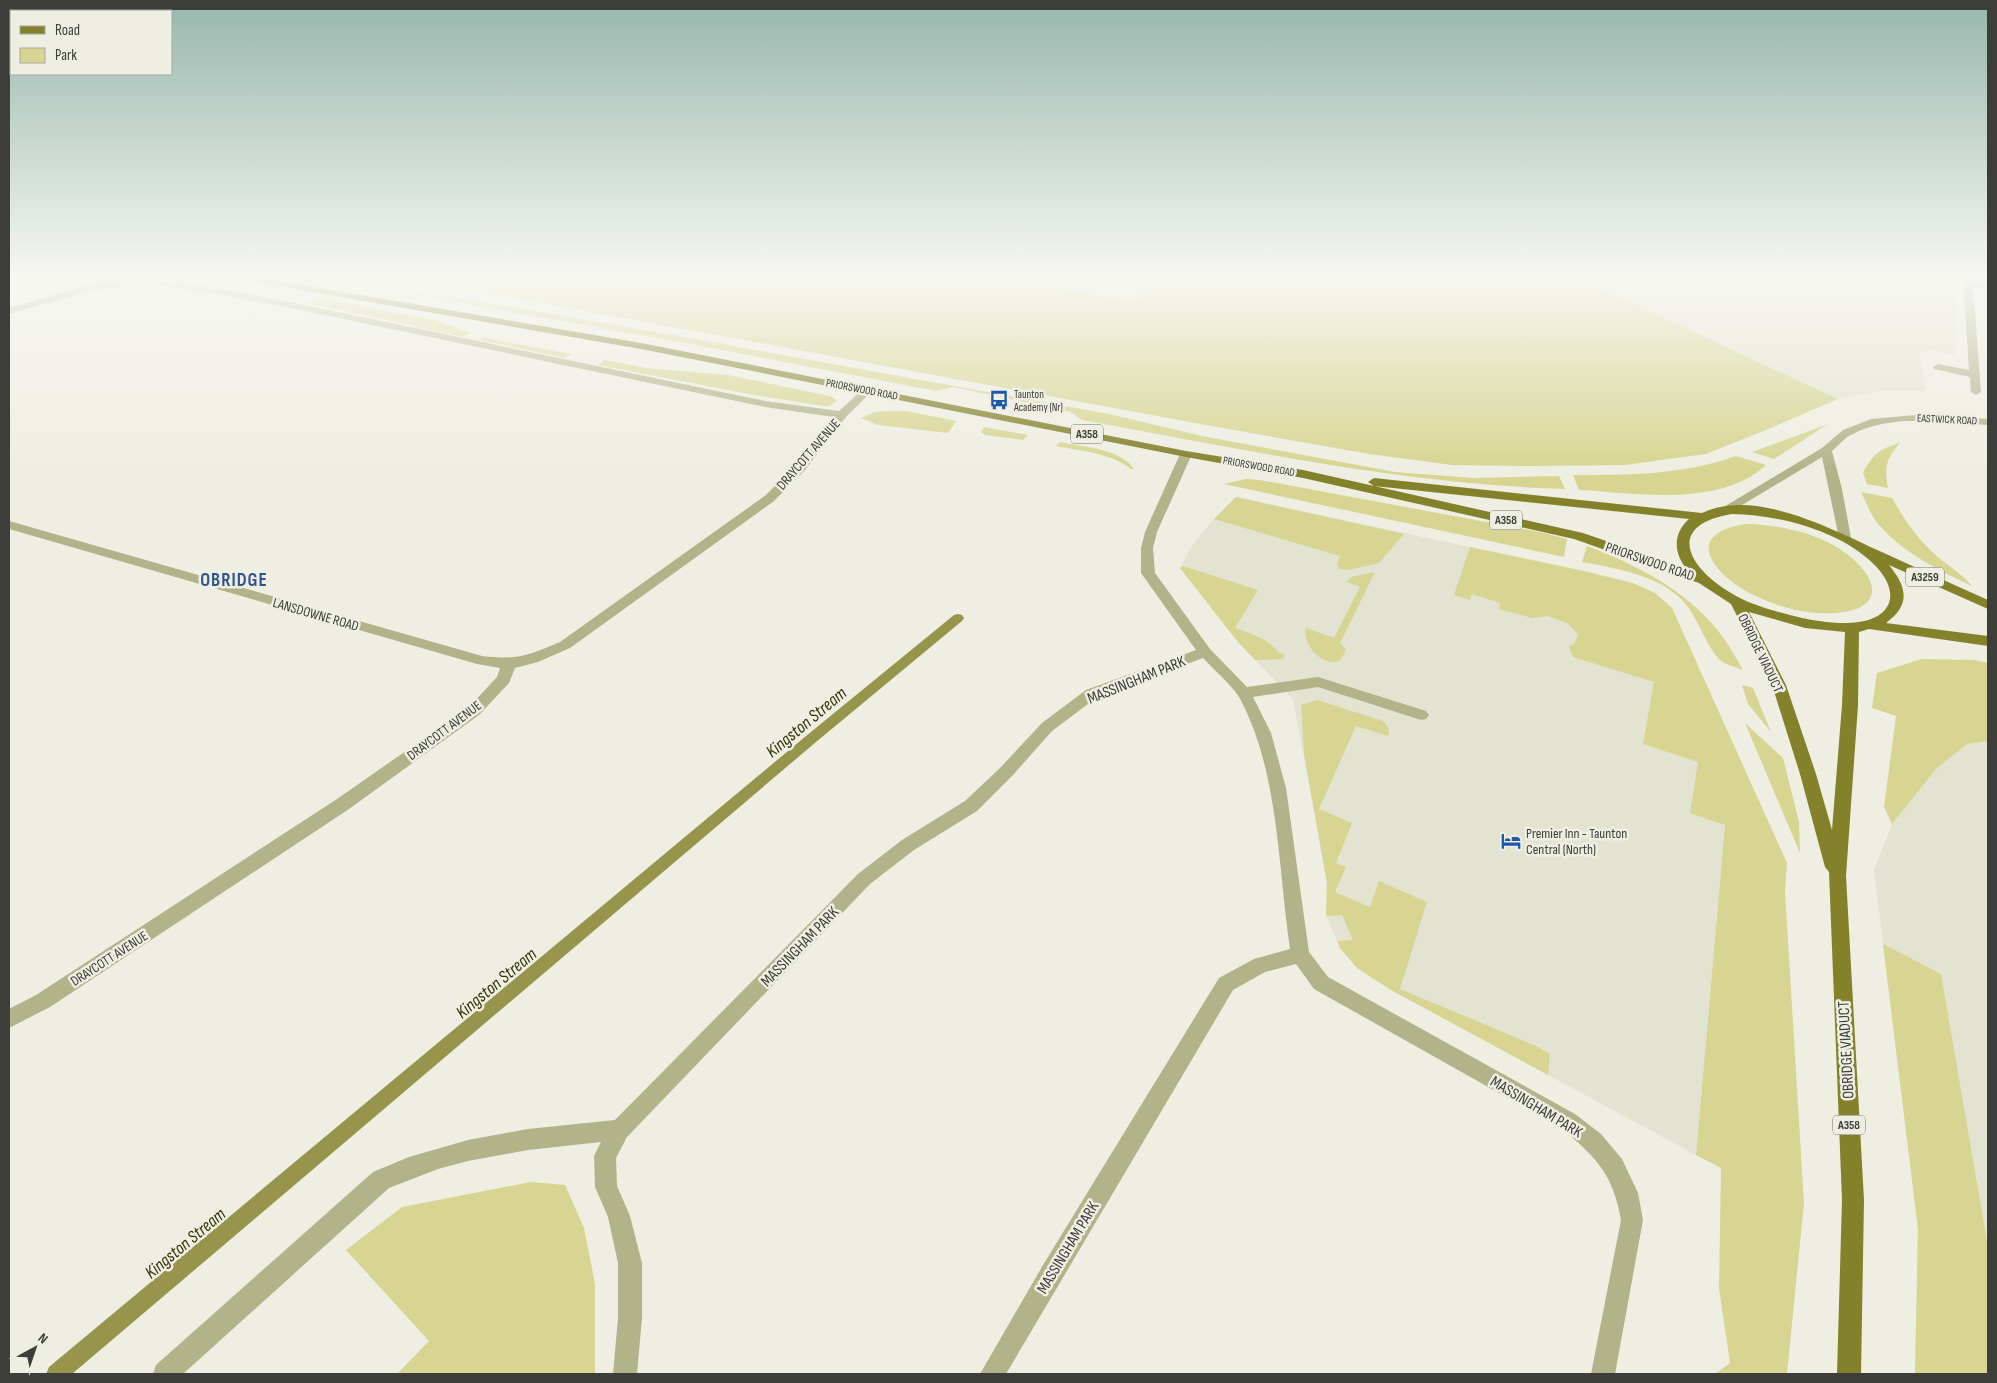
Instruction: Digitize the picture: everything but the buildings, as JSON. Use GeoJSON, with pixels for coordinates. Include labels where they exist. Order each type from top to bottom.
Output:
{"type":"FeatureCollection","features":[{"type":"Feature","properties":{"kind":"main road","name":"PRIORSWOOD ROAD"},"geometry":{"type":"LineString","coordinates":[[615,342],[1186,454],[1302,474],[1584,538],[1704,580],[1737,602],[1775,618],[1815,627],[1852,628],[1870,625],[1886,617],[1896,606],[1898,593],[1892,578],[1880,563],[1862,548]]}},
{"type":"Feature","properties":{"kind":"main road","name":"PRIORSWOOD ROAD"},"geometry":{"type":"LineString","coordinates":[[1302,474],[1702,517]]}},
{"type":"Feature","properties":{"kind":"main road","name":"PRIORSWOOD ROAD"},"geometry":{"type":"LineString","coordinates":[[1704,580],[1688,561],[1682,543],[1687,528],[1702,517],[1723,511],[1752,511],[1783,515],[1815,525],[1988,605]]}},
{"type":"Feature","properties":{"kind":"main road","name":"OBRIDGE VIADUCT"},"geometry":{"type":"LineString","coordinates":[[1737,602],[1779,685],[1808,774],[1836,876]]}},
{"type":"Feature","properties":{"kind":"main road","name":"PRIORSWOOD ROAD"},"geometry":{"type":"LineString","coordinates":[[1870,625],[1988,641]]}},
{"type":"Feature","properties":{"kind":"main road","name":"OBRIDGE VIADUCT"},"geometry":{"type":"LineString","coordinates":[[1849,1374],[1853,1200],[1836,876],[1850,706],[1852,628]]}},
{"type":"Feature","properties":{"kind":"street"},"geometry":{"type":"LineString","coordinates":[[462,342],[756,402],[842,416]]}},
{"type":"Feature","properties":{"kind":"street"},"geometry":{"type":"LineString","coordinates":[[1973,342],[1976,392]]}},
{"type":"Feature","properties":{"kind":"street"},"geometry":{"type":"LineString","coordinates":[[1938,367],[1976,375]]}},
{"type":"Feature","properties":{"kind":"street","name":"DRAYCOTT AVENUE"},"geometry":{"type":"LineString","coordinates":[[9,1019],[43,1002],[335,810],[474,711],[504,679],[509,664],[532,659],[565,645],[770,498],[801,467],[842,416],[868,390]]}},
{"type":"Feature","properties":{"kind":"street","name":"EASTWICK ROAD"},"geometry":{"type":"LineString","coordinates":[[1723,511],[1826,450],[1847,432],[1871,422],[1927,417],[1988,422]]}},
{"type":"Feature","properties":{"kind":"street"},"geometry":{"type":"LineString","coordinates":[[1826,450],[1836,489],[1845,538]]}},
{"type":"Feature","properties":{"kind":"street","name":"MASSINGHAM PARK"},"geometry":{"type":"LineString","coordinates":[[1186,454],[1152,532],[1147,548],[1148,573],[1205,652],[1244,693],[1263,733],[1278,788],[1300,955],[1321,983],[1568,1121],[1593,1141],[1614,1167],[1626,1192],[1632,1220],[1603,1374]]}},
{"type":"Feature","properties":{"kind":"street","name":"LANSDOWNE ROAD"},"geometry":{"type":"LineString","coordinates":[[9,525],[464,656],[482,661],[509,664]]}},
{"type":"Feature","properties":{"kind":"street","name":"MASSINGHAM PARK"},"geometry":{"type":"LineString","coordinates":[[625,1374],[630,1318],[630,1263],[619,1216],[606,1187],[605,1163],[605,1156],[620,1130],[864,879],[908,845],[971,806],[1006,772],[1047,727],[1091,694],[1205,652]]}},
{"type":"Feature","properties":{"kind":"street"},"geometry":{"type":"LineString","coordinates":[[1244,693],[1318,682],[1421,715]]}},
{"type":"Feature","properties":{"kind":"street","name":"MASSINGHAM PARK"},"geometry":{"type":"LineString","coordinates":[[992,1374],[1226,984],[1261,966],[1300,955]]}},
{"type":"Feature","properties":{"kind":"street"},"geometry":{"type":"LineString","coordinates":[[165,1374],[381,1180],[408,1167],[510,1141],[620,1130]]}},
{"type":"Feature","properties":{"kind":"shaded area"},"geometry":{"type":"Polygon","coordinates":[[[1715,342],[1955,342],[1955,355],[1931,350],[1919,353],[1926,391],[1884,391],[1838,399],[1715,342]]]}},
{"type":"Feature","properties":{"kind":"shaded area"},"geometry":{"type":"Polygon","coordinates":[[[1236,497],[1470,547],[1595,584],[1665,629],[1725,825],[1696,1155],[1391,990],[1357,968],[1340,948],[1326,916],[1327,883],[1293,699],[1238,642],[1180,568],[1191,547],[1212,521],[1236,497]]]}},
{"type":"Feature","properties":{"kind":"shaded area"},"geometry":{"type":"Polygon","coordinates":[[[1988,741],[1988,1374],[1915,1374],[1918,1229],[1874,870],[1892,824],[1936,769],[1967,744],[1988,741]]]}},
{"type":"Feature","properties":{"kind":"green space"},"geometry":{"type":"Polygon","coordinates":[[[487,342],[504,342],[571,354],[565,358],[487,342]]]}},
{"type":"Feature","properties":{"kind":"green space"},"geometry":{"type":"Polygon","coordinates":[[[677,342],[709,342],[1109,414],[1202,436],[1395,472],[1472,478],[1559,476],[1565,489],[1443,480],[1322,463],[1082,420],[1071,412],[953,387],[936,391],[677,342]]]}},
{"type":"Feature","properties":{"kind":"green space"},"geometry":{"type":"Polygon","coordinates":[[[752,342],[1715,342],[1838,399],[1706,454],[1625,465],[1452,465],[1369,454],[752,342]]]}},
{"type":"Feature","properties":{"kind":"green space"},"geometry":{"type":"Polygon","coordinates":[[[605,360],[646,368],[728,375],[830,396],[837,401],[829,406],[823,406],[754,395],[598,365],[605,360]]]}},
{"type":"Feature","properties":{"kind":"green space"},"geometry":{"type":"Polygon","coordinates":[[[906,411],[956,421],[948,433],[878,425],[861,418],[875,412],[906,411]]]}},
{"type":"Feature","properties":{"kind":"green space"},"geometry":{"type":"Polygon","coordinates":[[[1828,424],[1774,459],[1752,452],[1828,424]]]}},
{"type":"Feature","properties":{"kind":"green space"},"geometry":{"type":"Polygon","coordinates":[[[984,427],[1028,435],[1023,440],[985,435],[981,432],[984,427]]]}},
{"type":"Feature","properties":{"kind":"green space"},"geometry":{"type":"Polygon","coordinates":[[[1060,442],[1100,449],[1120,457],[1134,469],[1105,456],[1056,446],[1060,442]]]}},
{"type":"Feature","properties":{"kind":"green space"},"geometry":{"type":"Polygon","coordinates":[[[1900,443],[1887,464],[1888,488],[1867,484],[1863,473],[1870,461],[1882,450],[1900,443]]]}},
{"type":"Feature","properties":{"kind":"green space"},"geometry":{"type":"Polygon","coordinates":[[[1736,456],[1766,465],[1747,479],[1701,493],[1651,495],[1579,490],[1573,475],[1656,473],[1696,467],[1736,456]]]}},
{"type":"Feature","properties":{"kind":"green space"},"geometry":{"type":"Polygon","coordinates":[[[1246,479],[1540,532],[1567,539],[1564,557],[1224,484],[1246,479]]]}},
{"type":"Feature","properties":{"kind":"green space"},"geometry":{"type":"Polygon","coordinates":[[[1861,492],[1892,498],[1924,544],[1972,586],[1935,567],[1900,545],[1877,522],[1861,492]]]}},
{"type":"Feature","properties":{"kind":"green space"},"geometry":{"type":"Polygon","coordinates":[[[1236,497],[1404,534],[1379,563],[1349,570],[1339,569],[1337,565],[1340,556],[1214,519],[1236,497]]]}},
{"type":"Feature","properties":{"kind":"green space"},"geometry":{"type":"Polygon","coordinates":[[[1746,524],[1795,530],[1812,535],[1841,550],[1854,560],[1869,578],[1872,586],[1871,597],[1862,606],[1849,611],[1815,613],[1795,610],[1776,604],[1743,589],[1719,569],[1711,558],[1709,547],[1713,538],[1725,530],[1746,524]]]}},
{"type":"Feature","properties":{"kind":"green space"},"geometry":{"type":"Polygon","coordinates":[[[1587,546],[1645,572],[1681,595],[1712,623],[1728,644],[1743,670],[1719,659],[1709,645],[1691,611],[1669,589],[1646,577],[1582,562],[1587,546]]]}},
{"type":"Feature","properties":{"kind":"green space"},"geometry":{"type":"Polygon","coordinates":[[[1470,547],[1633,583],[1655,593],[1672,608],[1787,863],[1785,892],[1804,1203],[1787,1374],[1715,1374],[1730,1363],[1719,1288],[1721,1168],[1696,1155],[1725,825],[1690,813],[1698,762],[1643,744],[1654,682],[1573,657],[1569,647],[1575,643],[1578,634],[1567,623],[1548,616],[1532,618],[1499,609],[1500,603],[1472,594],[1470,600],[1454,595],[1470,547]]]}},
{"type":"Feature","properties":{"kind":"green space"},"geometry":{"type":"Polygon","coordinates":[[[1183,566],[1258,590],[1235,628],[1264,640],[1279,653],[1285,654],[1283,659],[1255,660],[1238,642],[1180,568],[1183,566]]]}},
{"type":"Feature","properties":{"kind":"green space"},"geometry":{"type":"Polygon","coordinates":[[[1375,572],[1340,643],[1346,650],[1340,661],[1333,662],[1320,658],[1307,641],[1306,628],[1334,638],[1360,587],[1347,582],[1351,577],[1375,572]]]}},
{"type":"Feature","properties":{"kind":"green space"},"geometry":{"type":"Polygon","coordinates":[[[1922,659],[1975,660],[1988,663],[1988,741],[1967,744],[1936,769],[1892,824],[1884,807],[1896,716],[1872,708],[1877,673],[1922,659]]]}},
{"type":"Feature","properties":{"kind":"green space"},"geometry":{"type":"Polygon","coordinates":[[[1742,685],[1753,688],[1771,732],[1748,704],[1742,685]]]}},
{"type":"Feature","properties":{"kind":"green space"},"geometry":{"type":"Polygon","coordinates":[[[1317,700],[1383,721],[1389,731],[1388,736],[1356,726],[1319,809],[1352,823],[1336,863],[1346,867],[1335,892],[1370,907],[1379,881],[1427,902],[1400,989],[1536,1046],[1550,1054],[1548,1075],[1391,990],[1357,968],[1340,948],[1337,941],[1353,940],[1342,915],[1326,916],[1327,883],[1304,753],[1301,705],[1317,700]]]}},
{"type":"Feature","properties":{"kind":"green space"},"geometry":{"type":"Polygon","coordinates":[[[1745,723],[1783,758],[1799,822],[1800,853],[1745,723]]]}},
{"type":"Feature","properties":{"kind":"green space"},"geometry":{"type":"Polygon","coordinates":[[[1883,944],[1941,974],[1988,1247],[1988,1374],[1915,1374],[1918,1229],[1883,944]]]}},
{"type":"Feature","properties":{"kind":"green space"},"geometry":{"type":"Polygon","coordinates":[[[531,1182],[565,1185],[584,1228],[595,1284],[595,1374],[397,1374],[429,1341],[346,1250],[402,1207],[531,1182]]]}},
{"type":"Feature","properties":{"kind":"waterway","name":"Kingston Stream"},"geometry":{"type":"LineString","coordinates":[[56,1374],[811,739],[958,618]]}},
{"type":"Feature","properties":{"kind":"place","name":"Taunton Academy (Nr)"},"geometry":{"type":"Point","coordinates":[999,400]}},
{"type":"Feature","properties":{"kind":"place","name":"Premier Inn - Taunton Central (North)"},"geometry":{"type":"Point","coordinates":[1511,841]}},
{"type":"Feature","properties":{"kind":"district","name":"OBRIDGE"},"geometry":{"type":"Point","coordinates":[234,579]}}]}
